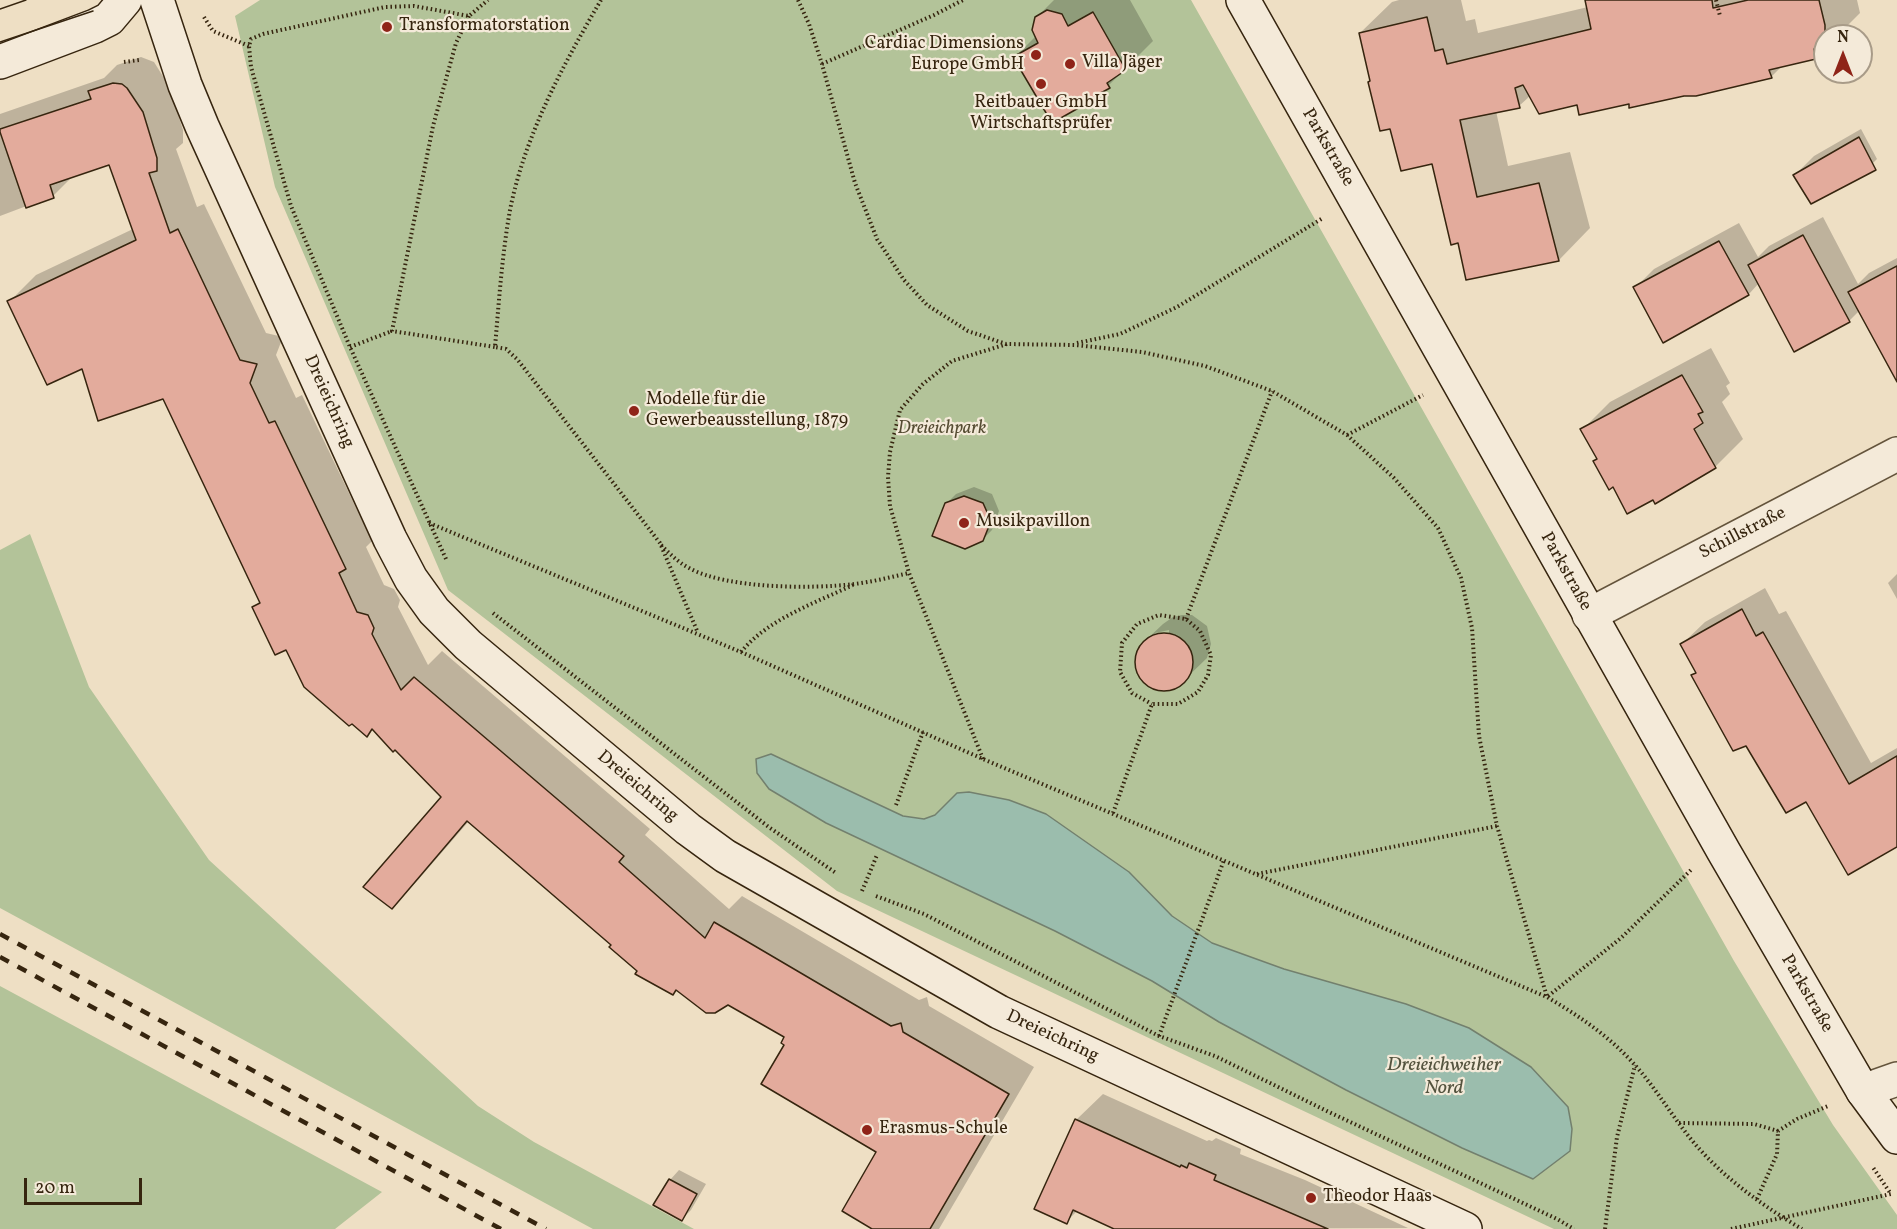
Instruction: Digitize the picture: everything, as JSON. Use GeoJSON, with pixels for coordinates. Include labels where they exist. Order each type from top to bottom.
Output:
{"type":"FeatureCollection","features":[{"type":"Feature","properties":{"kind":"street"},"geometry":{"type":"LineString","coordinates":[[0,62],[95,26],[109,19],[125,0]]}},
{"type":"Feature","properties":{"kind":"street","name":"Dreieichring"},"geometry":{"type":"LineString","coordinates":[[157,0],[185,85],[202,126],[390,539],[411,579],[434,611],[468,645],[688,829],[725,856],[999,1012],[1465,1229]]}},
{"type":"Feature","properties":{"kind":"street","name":"Parkstraße"},"geometry":{"type":"LineString","coordinates":[[1243,0],[1724,852],[1863,1091],[1897,1137]]}},
{"type":"Feature","properties":{"kind":"street","name":"Schillstraße"},"geometry":{"type":"LineString","coordinates":[[1589,615],[1897,454]]}},
{"type":"Feature","properties":{"kind":"street"},"geometry":{"type":"LineString","coordinates":[[1863,1091],[1897,1079]]}},
{"type":"Feature","properties":{"kind":"path"},"geometry":{"type":"LineString","coordinates":[[412,0],[414,6]]}},
{"type":"Feature","properties":{"kind":"path"},"geometry":{"type":"LineString","coordinates":[[392,331],[433,126],[456,43],[469,16],[489,0]]}},
{"type":"Feature","properties":{"kind":"path"},"geometry":{"type":"LineString","coordinates":[[495,347],[510,209],[525,156],[550,94],[601,0]]}},
{"type":"Feature","properties":{"kind":"path"},"geometry":{"type":"LineString","coordinates":[[798,0],[809,24],[822,64],[855,183],[877,239],[904,280],[927,305],[968,331],[1006,344],[1075,345],[1142,352],[1205,366],[1272,391],[1347,435],[1394,478],[1438,528],[1461,578],[1472,628],[1479,736],[1497,826],[1547,997]]}},
{"type":"Feature","properties":{"kind":"path"},"geometry":{"type":"LineString","coordinates":[[822,64],[963,0]]}},
{"type":"Feature","properties":{"kind":"path"},"geometry":{"type":"LineString","coordinates":[[1716,0],[1720,16]]}},
{"type":"Feature","properties":{"kind":"path"},"geometry":{"type":"LineString","coordinates":[[449,565],[350,347],[291,206],[251,67],[249,46],[251,39],[263,34],[385,7],[414,6],[469,16]]}},
{"type":"Feature","properties":{"kind":"path"},"geometry":{"type":"LineString","coordinates":[[201,14],[213,32],[249,46]]}},
{"type":"Feature","properties":{"kind":"path"},"geometry":{"type":"LineString","coordinates":[[124,62],[142,59]]}},
{"type":"Feature","properties":{"kind":"path"},"geometry":{"type":"LineString","coordinates":[[984,759],[909,573],[890,507],[888,477],[890,452],[900,410],[923,384],[952,361],[1006,344],[1072,344],[1120,334],[1177,307],[1323,218]]}},
{"type":"Feature","properties":{"kind":"path"},"geometry":{"type":"LineString","coordinates":[[350,347],[392,331],[507,350],[517,359],[660,543],[678,561],[691,569],[719,580],[809,587],[855,584],[909,573]]}},
{"type":"Feature","properties":{"kind":"path"},"geometry":{"type":"LineString","coordinates":[[1186,619],[1272,391]]}},
{"type":"Feature","properties":{"kind":"path"},"geometry":{"type":"LineString","coordinates":[[1347,435],[1424,394]]}},
{"type":"Feature","properties":{"kind":"path"},"geometry":{"type":"LineString","coordinates":[[430,523],[699,634],[984,759],[1547,997],[1576,1014],[1609,1038],[1635,1065],[1694,1143],[1716,1166],[1757,1199],[1802,1229]]}},
{"type":"Feature","properties":{"kind":"path"},"geometry":{"type":"LineString","coordinates":[[660,543],[699,634]]}},
{"type":"Feature","properties":{"kind":"path"},"geometry":{"type":"LineString","coordinates":[[741,652],[752,638],[762,632],[855,584]]}},
{"type":"Feature","properties":{"kind":"path"},"geometry":{"type":"LineString","coordinates":[[491,612],[770,828],[843,878]]}},
{"type":"Feature","properties":{"kind":"path"},"geometry":{"type":"LineString","coordinates":[[1159,615],[1186,619],[1200,631],[1210,655],[1208,675],[1198,692],[1178,704],[1152,704],[1132,693],[1120,672],[1122,643],[1137,624],[1159,615]]}},
{"type":"Feature","properties":{"kind":"path"},"geometry":{"type":"LineString","coordinates":[[1113,813],[1152,704]]}},
{"type":"Feature","properties":{"kind":"path"},"geometry":{"type":"LineString","coordinates":[[896,805],[923,732]]}},
{"type":"Feature","properties":{"kind":"path"},"geometry":{"type":"LineString","coordinates":[[1256,874],[1497,826]]}},
{"type":"Feature","properties":{"kind":"path"},"geometry":{"type":"LineString","coordinates":[[1547,997],[1621,938],[1694,867],[1724,852]]}},
{"type":"Feature","properties":{"kind":"path"},"geometry":{"type":"LineString","coordinates":[[862,891],[877,855]]}},
{"type":"Feature","properties":{"kind":"path"},"geometry":{"type":"LineString","coordinates":[[1159,1036],[1224,860]]}},
{"type":"Feature","properties":{"kind":"path"},"geometry":{"type":"LineString","coordinates":[[852,885],[862,891],[924,914],[1159,1036],[1215,1056],[1574,1229]]}},
{"type":"Feature","properties":{"kind":"path"},"geometry":{"type":"LineString","coordinates":[[1605,1229],[1617,1137],[1635,1065]]}},
{"type":"Feature","properties":{"kind":"path"},"geometry":{"type":"LineString","coordinates":[[1679,1123],[1754,1124],[1778,1131],[1797,1119],[1830,1105]]}},
{"type":"Feature","properties":{"kind":"path"},"geometry":{"type":"LineString","coordinates":[[1757,1199],[1778,1154],[1778,1131]]}},
{"type":"Feature","properties":{"kind":"path"},"geometry":{"type":"LineString","coordinates":[[1731,1229],[1891,1194]]}},
{"type":"Feature","properties":{"kind":"green space","name":"Dreieichpark"},"geometry":{"type":"Polygon","coordinates":[[[260,0],[1191,0],[1734,961],[1833,1125],[1897,1215],[1897,1229],[1554,1229],[837,891],[448,590],[275,187],[235,16],[260,0]]]}},
{"type":"Feature","properties":{"kind":"green space"},"geometry":{"type":"Polygon","coordinates":[[[30,534],[89,687],[209,860],[478,1106],[534,1142],[694,1229],[593,1229],[0,908],[0,550],[30,534]]]}},
{"type":"Feature","properties":{"kind":"green space"},"geometry":{"type":"Polygon","coordinates":[[[0,986],[382,1192],[335,1229],[0,1229],[0,986]]]}},
{"type":"Feature","properties":{"kind":"water","name":"Dreieichweiher Nord"},"geometry":{"type":"Polygon","coordinates":[[[771,754],[903,816],[924,819],[935,815],[957,793],[969,792],[1009,800],[1046,814],[1129,872],[1172,916],[1212,943],[1284,969],[1406,1004],[1469,1028],[1531,1067],[1568,1107],[1572,1129],[1570,1151],[1533,1179],[1462,1148],[1346,1090],[1219,1022],[1152,981],[1055,931],[826,823],[769,789],[757,773],[756,759],[771,754]]]}},
{"type":"Feature","properties":{"kind":"building"},"geometry":{"type":"Polygon","coordinates":[[[1585,0],[1712,0],[1713,8],[1748,0],[1819,0],[1825,24],[1813,24],[1813,60],[1769,70],[1772,78],[1696,96],[1684,96],[1629,108],[1629,104],[1579,115],[1577,105],[1539,114],[1523,85],[1515,88],[1520,108],[1460,120],[1477,197],[1539,183],[1559,261],[1466,280],[1458,243],[1451,245],[1432,164],[1401,171],[1390,129],[1380,131],[1359,33],[1427,17],[1435,51],[1443,49],[1447,64],[1591,29],[1585,0]]]}},
{"type":"Feature","properties":{"kind":"building","name":"Villa Jäger"},"geometry":{"type":"Polygon","coordinates":[[[1047,10],[1062,14],[1068,26],[1093,12],[1126,70],[1107,83],[1110,88],[1097,95],[1098,97],[1052,123],[1013,57],[1038,43],[1032,30],[1035,17],[1047,10]]]}},
{"type":"Feature","properties":{"kind":"building"},"geometry":{"type":"Polygon","coordinates":[[[113,83],[122,84],[127,88],[143,112],[157,158],[157,171],[149,173],[170,233],[178,229],[240,360],[257,364],[250,383],[269,423],[275,421],[346,569],[339,573],[357,612],[368,615],[374,628],[372,634],[401,690],[414,677],[624,856],[619,862],[705,938],[714,922],[891,1026],[901,1023],[903,1032],[1009,1094],[930,1229],[872,1229],[842,1211],[876,1152],[761,1084],[784,1045],[781,1043],[784,1037],[728,1005],[715,1013],[706,1013],[676,990],[673,995],[635,974],[637,971],[609,947],[611,945],[467,821],[392,909],[363,887],[441,797],[372,729],[367,737],[352,724],[349,726],[304,687],[286,650],[275,655],[252,607],[260,603],[163,399],[98,421],[82,369],[47,385],[7,301],[136,240],[109,165],[50,185],[54,198],[26,208],[0,132],[0,129],[91,99],[88,91],[113,83]]]}},
{"type":"Feature","properties":{"kind":"building"},"geometry":{"type":"Polygon","coordinates":[[[1859,137],[1876,170],[1811,204],[1793,175],[1859,137]]]}},
{"type":"Feature","properties":{"kind":"building"},"geometry":{"type":"Polygon","coordinates":[[[1803,235],[1850,322],[1794,352],[1748,265],[1803,235]]]}},
{"type":"Feature","properties":{"kind":"building"},"geometry":{"type":"Polygon","coordinates":[[[1719,241],[1749,295],[1663,343],[1633,287],[1719,241]]]}},
{"type":"Feature","properties":{"kind":"building"},"geometry":{"type":"Polygon","coordinates":[[[1897,266],[1897,382],[1848,292],[1897,266]]]}},
{"type":"Feature","properties":{"kind":"building"},"geometry":{"type":"Polygon","coordinates":[[[1682,375],[1703,412],[1698,414],[1703,423],[1694,429],[1716,468],[1655,504],[1653,500],[1627,514],[1613,487],[1609,490],[1593,461],[1597,459],[1580,429],[1682,375]]]}},
{"type":"Feature","properties":{"kind":"building","name":"Musikpavillon"},"geometry":{"type":"Polygon","coordinates":[[[964,496],[983,503],[991,521],[983,541],[965,549],[932,536],[945,503],[964,496]]]}},
{"type":"Feature","properties":{"kind":"building"},"geometry":{"type":"Polygon","coordinates":[[[1742,609],[1756,636],[1763,632],[1849,784],[1897,756],[1897,847],[1848,875],[1806,802],[1786,813],[1746,746],[1733,751],[1691,675],[1696,673],[1680,644],[1742,609]]]}},
{"type":"Feature","properties":{"kind":"building"},"geometry":{"type":"Polygon","coordinates":[[[1164,633],[1180,638],[1188,646],[1193,662],[1188,678],[1180,686],[1164,691],[1148,686],[1140,678],[1135,662],[1140,646],[1148,638],[1164,633]]]}},
{"type":"Feature","properties":{"kind":"building"},"geometry":{"type":"Polygon","coordinates":[[[1075,1119],[1180,1167],[1181,1165],[1187,1168],[1189,1163],[1216,1175],[1214,1180],[1328,1229],[1114,1229],[1073,1210],[1067,1224],[1034,1209],[1075,1119]]]}},
{"type":"Feature","properties":{"kind":"building"},"geometry":{"type":"Polygon","coordinates":[[[669,1179],[697,1194],[682,1221],[653,1205],[669,1179]]]}},
{"type":"Feature","properties":{"kind":"tram line"},"geometry":{"type":"LineString","coordinates":[[0,9],[26,0]]}},
{"type":"Feature","properties":{"kind":"tram line"},"geometry":{"type":"LineString","coordinates":[[0,42],[93,11]]}},
{"type":"Feature","properties":{"kind":"railway"},"geometry":{"type":"LineString","coordinates":[[0,934],[546,1229]]}},
{"type":"Feature","properties":{"kind":"railway"},"geometry":{"type":"LineString","coordinates":[[0,957],[501,1229]]}},
{"type":"Feature","properties":{"kind":"place","name":"Transformatorstation"},"geometry":{"type":"Point","coordinates":[387,27]}},
{"type":"Feature","properties":{"kind":"place","name":"Cardiac Dimensions Europe GmbH"},"geometry":{"type":"Point","coordinates":[1036,55]}},
{"type":"Feature","properties":{"kind":"place","name":"Villa Jäger"},"geometry":{"type":"Point","coordinates":[1070,64]}},
{"type":"Feature","properties":{"kind":"place","name":"Reitbauer GmbH Wirtschaftsprüfer"},"geometry":{"type":"Point","coordinates":[1041,84]}},
{"type":"Feature","properties":{"kind":"place","name":"Modelle für die Gewerbeausstellung, 1879"},"geometry":{"type":"Point","coordinates":[634,411]}},
{"type":"Feature","properties":{"kind":"place","name":"Musikpavillon"},"geometry":{"type":"Point","coordinates":[964,523]}},
{"type":"Feature","properties":{"kind":"place","name":"Erasmus-Schule"},"geometry":{"type":"Point","coordinates":[867,1130]}},
{"type":"Feature","properties":{"kind":"place","name":"Theodor Haas"},"geometry":{"type":"Point","coordinates":[1311,1198]}}]}
